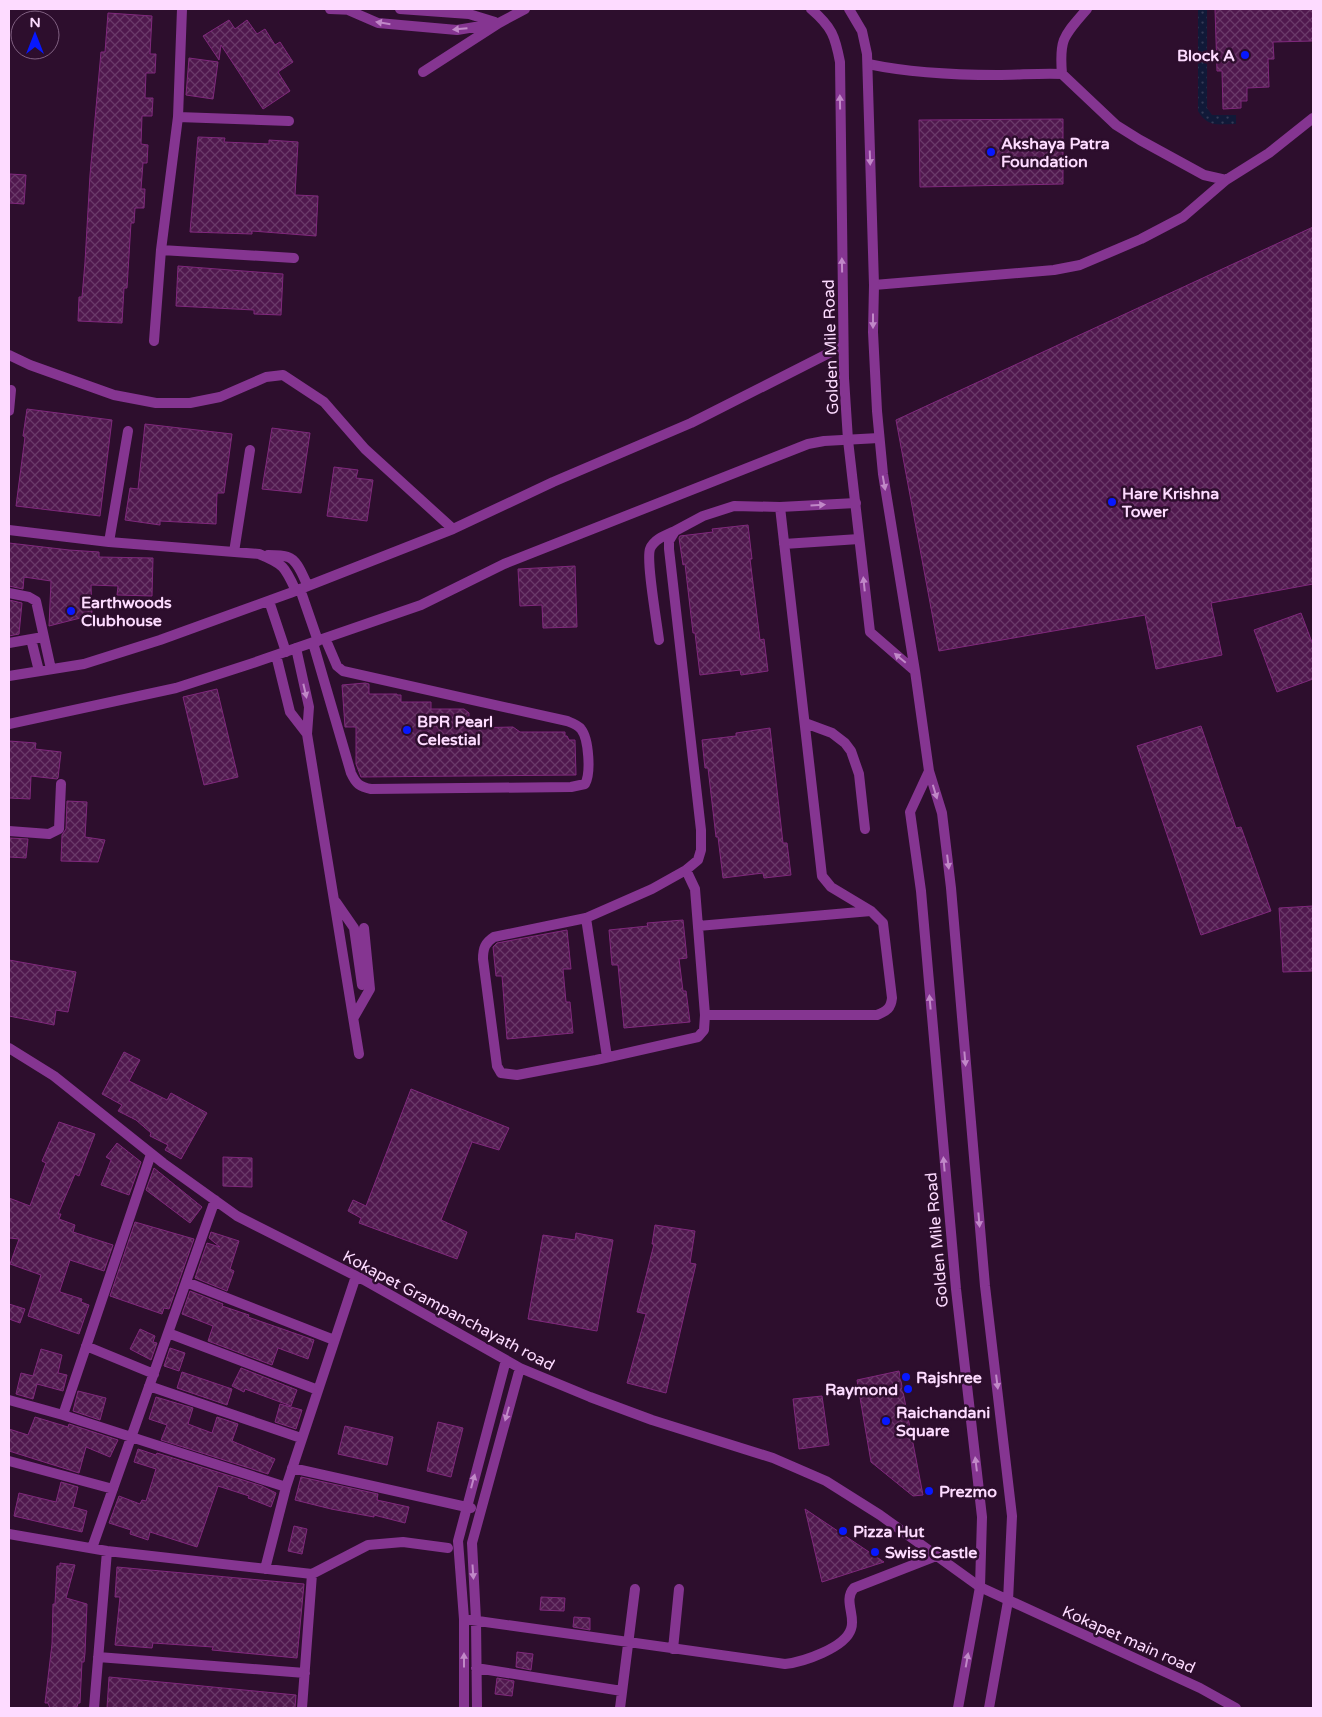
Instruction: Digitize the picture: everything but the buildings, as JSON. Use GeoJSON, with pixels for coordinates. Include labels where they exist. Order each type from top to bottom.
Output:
{"type":"FeatureCollection","features":[{"type":"Feature","properties":{"kind":"street"},"geometry":{"type":"LineString","coordinates":[[154,341],[161,250],[178,117],[182,9]]}},
{"type":"Feature","properties":{"kind":"street"},"geometry":{"type":"LineString","coordinates":[[330,9],[361,9]]}},
{"type":"Feature","properties":{"kind":"street"},"geometry":{"type":"LineString","coordinates":[[400,9],[468,14],[499,23]]}},
{"type":"Feature","properties":{"kind":"street"},"geometry":{"type":"LineString","coordinates":[[423,72],[499,23],[525,9]]}},
{"type":"Feature","properties":{"kind":"street","name":"Golden Mile Road"},"geometry":{"type":"LineString","coordinates":[[812,9],[823,19],[835,38],[840,62],[843,346],[848,440],[870,632],[915,671]]}},
{"type":"Feature","properties":{"kind":"street"},"geometry":{"type":"LineString","coordinates":[[849,9],[862,31],[868,64],[874,285],[873,332],[883,474],[929,771],[942,813],[951,888],[986,1286],[1012,1516],[1008,1601],[988,1708]]}},
{"type":"Feature","properties":{"kind":"street"},"geometry":{"type":"LineString","coordinates":[[1062,74],[1061,44],[1068,30],[1086,9]]}},
{"type":"Feature","properties":{"kind":"street"},"geometry":{"type":"LineString","coordinates":[[348,10],[378,23],[448,30],[499,23]]}},
{"type":"Feature","properties":{"kind":"street"},"geometry":{"type":"LineString","coordinates":[[868,64],[900,71],[941,74],[1000,75],[1038,72],[1062,74],[1116,125],[1204,175],[1226,180]]}},
{"type":"Feature","properties":{"kind":"street"},"geometry":{"type":"LineString","coordinates":[[178,117],[289,121]]}},
{"type":"Feature","properties":{"kind":"street"},"geometry":{"type":"LineString","coordinates":[[874,285],[1054,270],[1080,265],[1141,239],[1183,217],[1226,180],[1268,153],[1313,118]]}},
{"type":"Feature","properties":{"kind":"street"},"geometry":{"type":"LineString","coordinates":[[161,250],[294,258]]}},
{"type":"Feature","properties":{"kind":"street"},"geometry":{"type":"LineString","coordinates":[[9,682],[9,676],[84,664],[160,640],[302,589],[453,528],[553,482],[691,423],[843,346]]}},
{"type":"Feature","properties":{"kind":"street"},"geometry":{"type":"LineString","coordinates":[[9,355],[30,365],[114,395],[156,403],[190,403],[220,397],[266,377],[283,376],[324,402],[365,449],[453,528]]}},
{"type":"Feature","properties":{"kind":"street"},"geometry":{"type":"LineString","coordinates":[[9,411],[11,390]]}},
{"type":"Feature","properties":{"kind":"street"},"geometry":{"type":"LineString","coordinates":[[109,542],[128,431]]}},
{"type":"Feature","properties":{"kind":"street"},"geometry":{"type":"LineString","coordinates":[[9,724],[176,688],[421,605],[504,564],[808,444],[824,441],[880,438]]}},
{"type":"Feature","properties":{"kind":"street"},"geometry":{"type":"LineString","coordinates":[[234,552],[250,450]]}},
{"type":"Feature","properties":{"kind":"street"},"geometry":{"type":"LineString","coordinates":[[659,640],[650,572],[650,550],[658,539],[703,516],[734,506],[780,507],[856,503]]}},
{"type":"Feature","properties":{"kind":"street"},"geometry":{"type":"LineString","coordinates":[[705,1015],[878,1015],[885,1012],[891,1006],[892,998],[883,923],[871,911],[832,888],[822,876],[780,507]]}},
{"type":"Feature","properties":{"kind":"street"},"geometry":{"type":"LineString","coordinates":[[9,530],[109,542],[259,554],[276,561],[286,569],[302,589],[319,640],[323,676],[351,773],[354,781],[361,787],[371,789],[571,787],[585,784],[589,772],[585,736],[576,725],[557,719],[352,674],[340,669],[319,640]]}},
{"type":"Feature","properties":{"kind":"street"},"geometry":{"type":"LineString","coordinates":[[675,531],[670,541],[670,549],[701,830],[701,850],[698,860],[686,870],[652,889],[586,918],[494,937],[487,942],[483,949],[483,959],[497,1066],[501,1073],[517,1075],[698,1037],[704,1030],[705,1015],[695,889],[686,870]]}},
{"type":"Feature","properties":{"kind":"street"},"geometry":{"type":"LineString","coordinates":[[784,544],[859,539]]}},
{"type":"Feature","properties":{"kind":"street"},"geometry":{"type":"LineString","coordinates":[[9,594],[30,597],[36,601],[51,669]]}},
{"type":"Feature","properties":{"kind":"street"},"geometry":{"type":"LineString","coordinates":[[269,601],[281,653],[290,712],[307,734]]}},
{"type":"Feature","properties":{"kind":"street"},"geometry":{"type":"LineString","coordinates":[[9,643],[43,637]]}},
{"type":"Feature","properties":{"kind":"street"},"geometry":{"type":"LineString","coordinates":[[32,639],[39,671]]}},
{"type":"Feature","properties":{"kind":"street"},"geometry":{"type":"LineString","coordinates":[[296,648],[309,707],[307,734],[359,1054]]}},
{"type":"Feature","properties":{"kind":"street"},"geometry":{"type":"LineString","coordinates":[[323,676],[340,669]]}},
{"type":"Feature","properties":{"kind":"street"},"geometry":{"type":"LineString","coordinates":[[805,723],[832,733],[851,751],[859,774],[865,829]]}},
{"type":"Feature","properties":{"kind":"street","name":"Golden Mile Road"},"geometry":{"type":"LineString","coordinates":[[929,771],[910,812],[921,891],[956,1289],[982,1517],[980,1587],[958,1708]]}},
{"type":"Feature","properties":{"kind":"street"},"geometry":{"type":"LineString","coordinates":[[9,830],[49,834],[59,829],[61,784]]}},
{"type":"Feature","properties":{"kind":"street"},"geometry":{"type":"LineString","coordinates":[[334,899],[354,928],[362,985]]}},
{"type":"Feature","properties":{"kind":"street"},"geometry":{"type":"LineString","coordinates":[[698,926],[871,911]]}},
{"type":"Feature","properties":{"kind":"street"},"geometry":{"type":"LineString","coordinates":[[586,918],[607,1057]]}},
{"type":"Feature","properties":{"kind":"street"},"geometry":{"type":"LineString","coordinates":[[354,1017],[370,990],[364,928]]}},
{"type":"Feature","properties":{"kind":"street","name":"Kokapet Grampanchayath road"},"geometry":{"type":"LineString","coordinates":[[9,1048],[54,1076],[151,1154],[237,1216],[356,1276],[520,1368],[652,1420],[773,1458],[826,1480],[880,1515],[980,1587],[1008,1601]]}},
{"type":"Feature","properties":{"kind":"street"},"geometry":{"type":"LineString","coordinates":[[63,1415],[151,1154]]}},
{"type":"Feature","properties":{"kind":"street"},"geometry":{"type":"LineString","coordinates":[[92,1548],[215,1200]]}},
{"type":"Feature","properties":{"kind":"street"},"geometry":{"type":"LineString","coordinates":[[265,1569],[286,1487],[356,1276]]}},
{"type":"Feature","properties":{"kind":"street"},"geometry":{"type":"LineString","coordinates":[[186,1282],[334,1340]]}},
{"type":"Feature","properties":{"kind":"street"},"geometry":{"type":"LineString","coordinates":[[168,1333],[318,1390]]}},
{"type":"Feature","properties":{"kind":"street"},"geometry":{"type":"LineString","coordinates":[[86,1346],[154,1374]]}},
{"type":"Feature","properties":{"kind":"street"},"geometry":{"type":"LineString","coordinates":[[464,1708],[464,1620],[458,1541],[506,1360]]}},
{"type":"Feature","properties":{"kind":"street"},"geometry":{"type":"LineString","coordinates":[[477,1708],[476,1620],[472,1542],[520,1368]]}},
{"type":"Feature","properties":{"kind":"street"},"geometry":{"type":"LineString","coordinates":[[149,1386],[302,1438]]}},
{"type":"Feature","properties":{"kind":"street"},"geometry":{"type":"LineString","coordinates":[[9,1400],[63,1415],[286,1487]]}},
{"type":"Feature","properties":{"kind":"street"},"geometry":{"type":"LineString","coordinates":[[9,1461],[113,1489]]}},
{"type":"Feature","properties":{"kind":"street"},"geometry":{"type":"LineString","coordinates":[[292,1468],[480,1510]]}},
{"type":"Feature","properties":{"kind":"street"},"geometry":{"type":"LineString","coordinates":[[9,1534],[107,1551],[312,1574],[368,1545],[403,1542],[448,1548]]}},
{"type":"Feature","properties":{"kind":"street"},"geometry":{"type":"LineString","coordinates":[[94,1708],[107,1551]]}},
{"type":"Feature","properties":{"kind":"street"},"geometry":{"type":"LineString","coordinates":[[464,1620],[476,1620],[785,1664],[800,1662],[812,1658],[841,1642],[848,1635],[852,1623],[850,1595],[854,1588],[936,1556]]}},
{"type":"Feature","properties":{"kind":"street"},"geometry":{"type":"LineString","coordinates":[[302,1708],[312,1574]]}},
{"type":"Feature","properties":{"kind":"street"},"geometry":{"type":"LineString","coordinates":[[620,1708],[635,1589]]}},
{"type":"Feature","properties":{"kind":"street"},"geometry":{"type":"LineString","coordinates":[[673,1649],[679,1589]]}},
{"type":"Feature","properties":{"kind":"street","name":"Kokapet main road"},"geometry":{"type":"LineString","coordinates":[[1008,1601],[1200,1688],[1236,1708]]}},
{"type":"Feature","properties":{"kind":"street"},"geometry":{"type":"LineString","coordinates":[[98,1657],[305,1673]]}},
{"type":"Feature","properties":{"kind":"street"},"geometry":{"type":"LineString","coordinates":[[476,1668],[622,1691]]}},
{"type":"Feature","properties":{"kind":"shaded area"},"geometry":{"type":"Polygon","coordinates":[[[1198,9],[1207,9],[1207,108],[1212,115],[1236,115],[1236,124],[1210,123],[1198,111],[1198,9]]]}},
{"type":"Feature","properties":{"kind":"place","name":"Block A"},"geometry":{"type":"Point","coordinates":[1245,55]}},
{"type":"Feature","properties":{"kind":"place","name":"Akshaya Patra Foundation"},"geometry":{"type":"Point","coordinates":[991,152]}},
{"type":"Feature","properties":{"kind":"place","name":"Hare Krishna Tower"},"geometry":{"type":"Point","coordinates":[1112,502]}},
{"type":"Feature","properties":{"kind":"place","name":"Earthwoods Clubhouse"},"geometry":{"type":"Point","coordinates":[71,611]}},
{"type":"Feature","properties":{"kind":"place","name":"BPR Pearl Celestial"},"geometry":{"type":"Point","coordinates":[407,730]}},
{"type":"Feature","properties":{"kind":"place","name":"Rajshree"},"geometry":{"type":"Point","coordinates":[906,1377]}},
{"type":"Feature","properties":{"kind":"place","name":"Raymond"},"geometry":{"type":"Point","coordinates":[908,1389]}},
{"type":"Feature","properties":{"kind":"place","name":"Raichandani Square"},"geometry":{"type":"Point","coordinates":[886,1421]}},
{"type":"Feature","properties":{"kind":"place","name":"Prezmo"},"geometry":{"type":"Point","coordinates":[929,1491]}},
{"type":"Feature","properties":{"kind":"place","name":"Pizza Hut"},"geometry":{"type":"Point","coordinates":[843,1531]}},
{"type":"Feature","properties":{"kind":"place","name":"Swiss Castle"},"geometry":{"type":"Point","coordinates":[875,1552]}}]}
